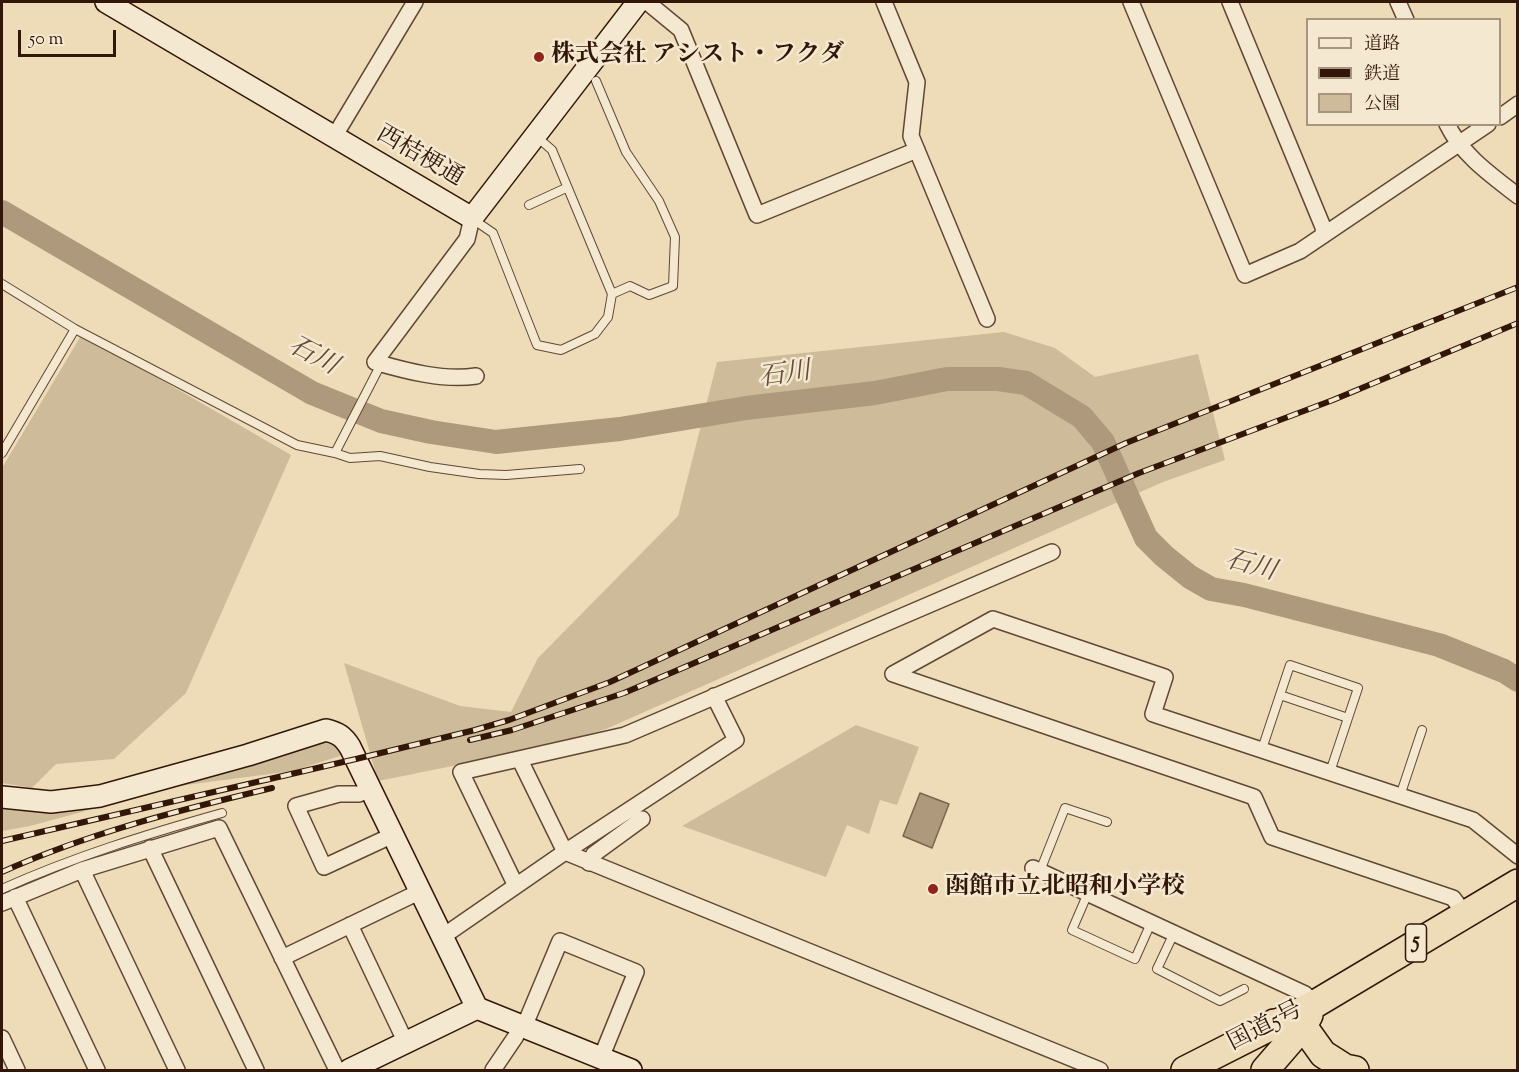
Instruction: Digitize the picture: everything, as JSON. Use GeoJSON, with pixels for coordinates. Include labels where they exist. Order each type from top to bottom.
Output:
{"type":"FeatureCollection","features":[{"type":"Feature","properties":{"kind":"highway","name":"国道5号"},"geometry":{"type":"LineString","coordinates":[[1265,1070],[1309,1015],[1465,914],[1518,883]]}},
{"type":"Feature","properties":{"kind":"highway","name":"国道5号"},"geometry":{"type":"LineString","coordinates":[[1185,1071],[1274,1023],[1309,1015]]}},
{"type":"Feature","properties":{"kind":"highway"},"geometry":{"type":"LineString","coordinates":[[1309,1015],[1323,1054],[1345,1068],[1355,1071]]}},
{"type":"Feature","properties":{"kind":"highway"},"geometry":{"type":"LineString","coordinates":[[1236,1043],[1249,1043],[1257,1047],[1265,1058],[1265,1070]]}},
{"type":"Feature","properties":{"kind":"street","name":"西桔梗通"},"geometry":{"type":"LineString","coordinates":[[106,2],[472,218],[638,2]]}},
{"type":"Feature","properties":{"kind":"street"},"geometry":{"type":"LineString","coordinates":[[333,137],[415,2]]}},
{"type":"Feature","properties":{"kind":"street"},"geometry":{"type":"LineString","coordinates":[[647,2],[681,30],[757,215],[916,150]]}},
{"type":"Feature","properties":{"kind":"street"},"geometry":{"type":"LineString","coordinates":[[884,2],[917,82],[911,136],[987,319]]}},
{"type":"Feature","properties":{"kind":"street"},"geometry":{"type":"LineString","coordinates":[[1131,2],[1245,274],[1300,251],[1485,126]]}},
{"type":"Feature","properties":{"kind":"street"},"geometry":{"type":"LineString","coordinates":[[1230,2],[1324,235]]}},
{"type":"Feature","properties":{"kind":"street"},"geometry":{"type":"LineString","coordinates":[[1398,2],[1405,18]]}},
{"type":"Feature","properties":{"kind":"street"},"geometry":{"type":"LineString","coordinates":[[1501,116],[1518,104]]}},
{"type":"Feature","properties":{"kind":"street"},"geometry":{"type":"LineString","coordinates":[[1448,126],[1465,153],[1518,196]]}},
{"type":"Feature","properties":{"kind":"street"},"geometry":{"type":"LineString","coordinates":[[472,218],[467,239],[375,362],[459,379],[476,376]]}},
{"type":"Feature","properties":{"kind":"street"},"geometry":{"type":"LineString","coordinates":[[516,886],[461,772],[625,735],[1052,552]]}},
{"type":"Feature","properties":{"kind":"street"},"geometry":{"type":"LineString","coordinates":[[1465,914],[1453,898],[1272,837],[1254,797],[893,674],[993,619],[1165,677],[1153,714],[1473,820],[1518,856]]}},
{"type":"Feature","properties":{"kind":"street"},"geometry":{"type":"LineString","coordinates":[[442,937],[736,740],[714,696]]}},
{"type":"Feature","properties":{"kind":"street"},"geometry":{"type":"LineString","coordinates":[[2,797],[51,802],[90,798],[248,755],[326,730],[344,737],[477,1008],[631,1071]]}},
{"type":"Feature","properties":{"kind":"street"},"geometry":{"type":"LineString","coordinates":[[519,760],[566,852],[1100,1071]]}},
{"type":"Feature","properties":{"kind":"street"},"geometry":{"type":"LineString","coordinates":[[370,789],[359,794],[339,794],[296,806],[324,867],[393,834]]}},
{"type":"Feature","properties":{"kind":"street"},"geometry":{"type":"LineString","coordinates":[[590,863],[594,854],[642,819]]}},
{"type":"Feature","properties":{"kind":"street"},"geometry":{"type":"LineString","coordinates":[[97,1071],[8,900],[82,870],[219,828],[336,1071]]}},
{"type":"Feature","properties":{"kind":"street"},"geometry":{"type":"LineString","coordinates":[[150,848],[256,1071]]}},
{"type":"Feature","properties":{"kind":"street"},"geometry":{"type":"LineString","coordinates":[[1037,869],[1305,994],[1309,1015]]}},
{"type":"Feature","properties":{"kind":"street"},"geometry":{"type":"LineString","coordinates":[[82,870],[177,1071]]}},
{"type":"Feature","properties":{"kind":"street"},"geometry":{"type":"LineString","coordinates":[[282,958],[421,891]]}},
{"type":"Feature","properties":{"kind":"street"},"geometry":{"type":"LineString","coordinates":[[350,925],[406,1043]]}},
{"type":"Feature","properties":{"kind":"street"},"geometry":{"type":"LineString","coordinates":[[493,1071],[522,1026],[560,940],[636,972],[601,1058]]}},
{"type":"Feature","properties":{"kind":"street"},"geometry":{"type":"LineString","coordinates":[[349,1071],[477,1008]]}},
{"type":"Feature","properties":{"kind":"street"},"geometry":{"type":"LineString","coordinates":[[2,1038],[17,1071]]}},
{"type":"Feature","properties":{"kind":"lane"},"geometry":{"type":"LineString","coordinates":[[596,81],[626,152],[659,201],[675,237],[673,286],[649,296],[630,286],[612,294]]}},
{"type":"Feature","properties":{"kind":"lane"},"geometry":{"type":"LineString","coordinates":[[472,218],[493,233],[537,345],[561,350],[595,334],[608,317],[612,294],[552,150],[536,136]]}},
{"type":"Feature","properties":{"kind":"lane"},"geometry":{"type":"LineString","coordinates":[[529,205],[566,188]]}},
{"type":"Feature","properties":{"kind":"lane"},"geometry":{"type":"LineString","coordinates":[[2,285],[75,329],[297,445],[350,458],[380,456],[430,467],[479,474],[506,475],[580,469]]}},
{"type":"Feature","properties":{"kind":"lane"},"geometry":{"type":"LineString","coordinates":[[2,453],[75,329]]}},
{"type":"Feature","properties":{"kind":"lane"},"geometry":{"type":"LineString","coordinates":[[335,453],[381,364]]}},
{"type":"Feature","properties":{"kind":"lane"},"geometry":{"type":"LineString","coordinates":[[1262,749],[1290,665],[1358,688],[1330,772]]}},
{"type":"Feature","properties":{"kind":"lane"},"geometry":{"type":"LineString","coordinates":[[1280,695],[1348,718]]}},
{"type":"Feature","properties":{"kind":"lane"},"geometry":{"type":"LineString","coordinates":[[1400,796],[1422,730]]}},
{"type":"Feature","properties":{"kind":"lane"},"geometry":{"type":"LineString","coordinates":[[1037,869],[1065,808],[1107,822]]}},
{"type":"Feature","properties":{"kind":"lane"},"geometry":{"type":"LineString","coordinates":[[2,889],[48,868],[125,841],[222,813]]}},
{"type":"Feature","properties":{"kind":"lane"},"geometry":{"type":"LineString","coordinates":[[1088,893],[1072,930],[1135,959],[1151,922]]}},
{"type":"Feature","properties":{"kind":"lane"},"geometry":{"type":"LineString","coordinates":[[1174,933],[1157,969],[1220,1001],[1244,989]]}},
{"type":"Feature","properties":{"kind":"green space"},"geometry":{"type":"Polygon","coordinates":[[[1004,332],[1055,348],[1095,377],[1198,354],[1225,460],[1163,482],[606,729],[552,746],[378,781],[344,663],[460,706],[511,712],[538,658],[678,516],[717,362],[1004,332]]]}},
{"type":"Feature","properties":{"kind":"green space"},"geometry":{"type":"Polygon","coordinates":[[[82,334],[291,455],[186,693],[114,759],[56,764],[32,788],[2,783],[2,468],[82,334]]]}},
{"type":"Feature","properties":{"kind":"green space"},"geometry":{"type":"Polygon","coordinates":[[[856,725],[919,747],[897,805],[880,800],[869,834],[847,825],[826,877],[682,826],[856,725]]]}},
{"type":"Feature","properties":{"kind":"green space"},"geometry":{"type":"Polygon","coordinates":[[[320,742],[341,746],[346,754],[293,771],[178,786],[30,826],[2,831],[2,805],[320,742]]]}},
{"type":"Feature","properties":{"kind":"shaded area"},"geometry":{"type":"Polygon","coordinates":[[[920,793],[949,804],[932,848],[903,836],[920,793]]]}},
{"type":"Feature","properties":{"kind":"waterway","name":"石川"},"geometry":{"type":"LineString","coordinates":[[2,212],[312,393],[381,421],[431,432],[496,442],[620,429],[746,408],[875,393],[947,379],[998,379],[1026,383],[1082,417],[1103,442],[1146,538],[1190,577],[1211,589],[1244,595],[1439,645],[1504,671],[1518,680]]}},
{"type":"Feature","properties":{"kind":"railway"},"geometry":{"type":"LineString","coordinates":[[2,841],[356,759],[509,720],[610,682],[1126,443],[1518,287]]}},
{"type":"Feature","properties":{"kind":"railway"},"geometry":{"type":"LineString","coordinates":[[470,740],[512,730],[624,693],[1139,473],[1333,400],[1518,323]]}},
{"type":"Feature","properties":{"kind":"railway"},"geometry":{"type":"LineString","coordinates":[[2,872],[101,834],[272,788]]}},
{"type":"Feature","properties":{"kind":"place","name":"株式会社 アシスト・フクダ"},"geometry":{"type":"Point","coordinates":[539,57]}},
{"type":"Feature","properties":{"kind":"place","name":"函館市立北昭和小学校"},"geometry":{"type":"Point","coordinates":[933,889]}}]}
